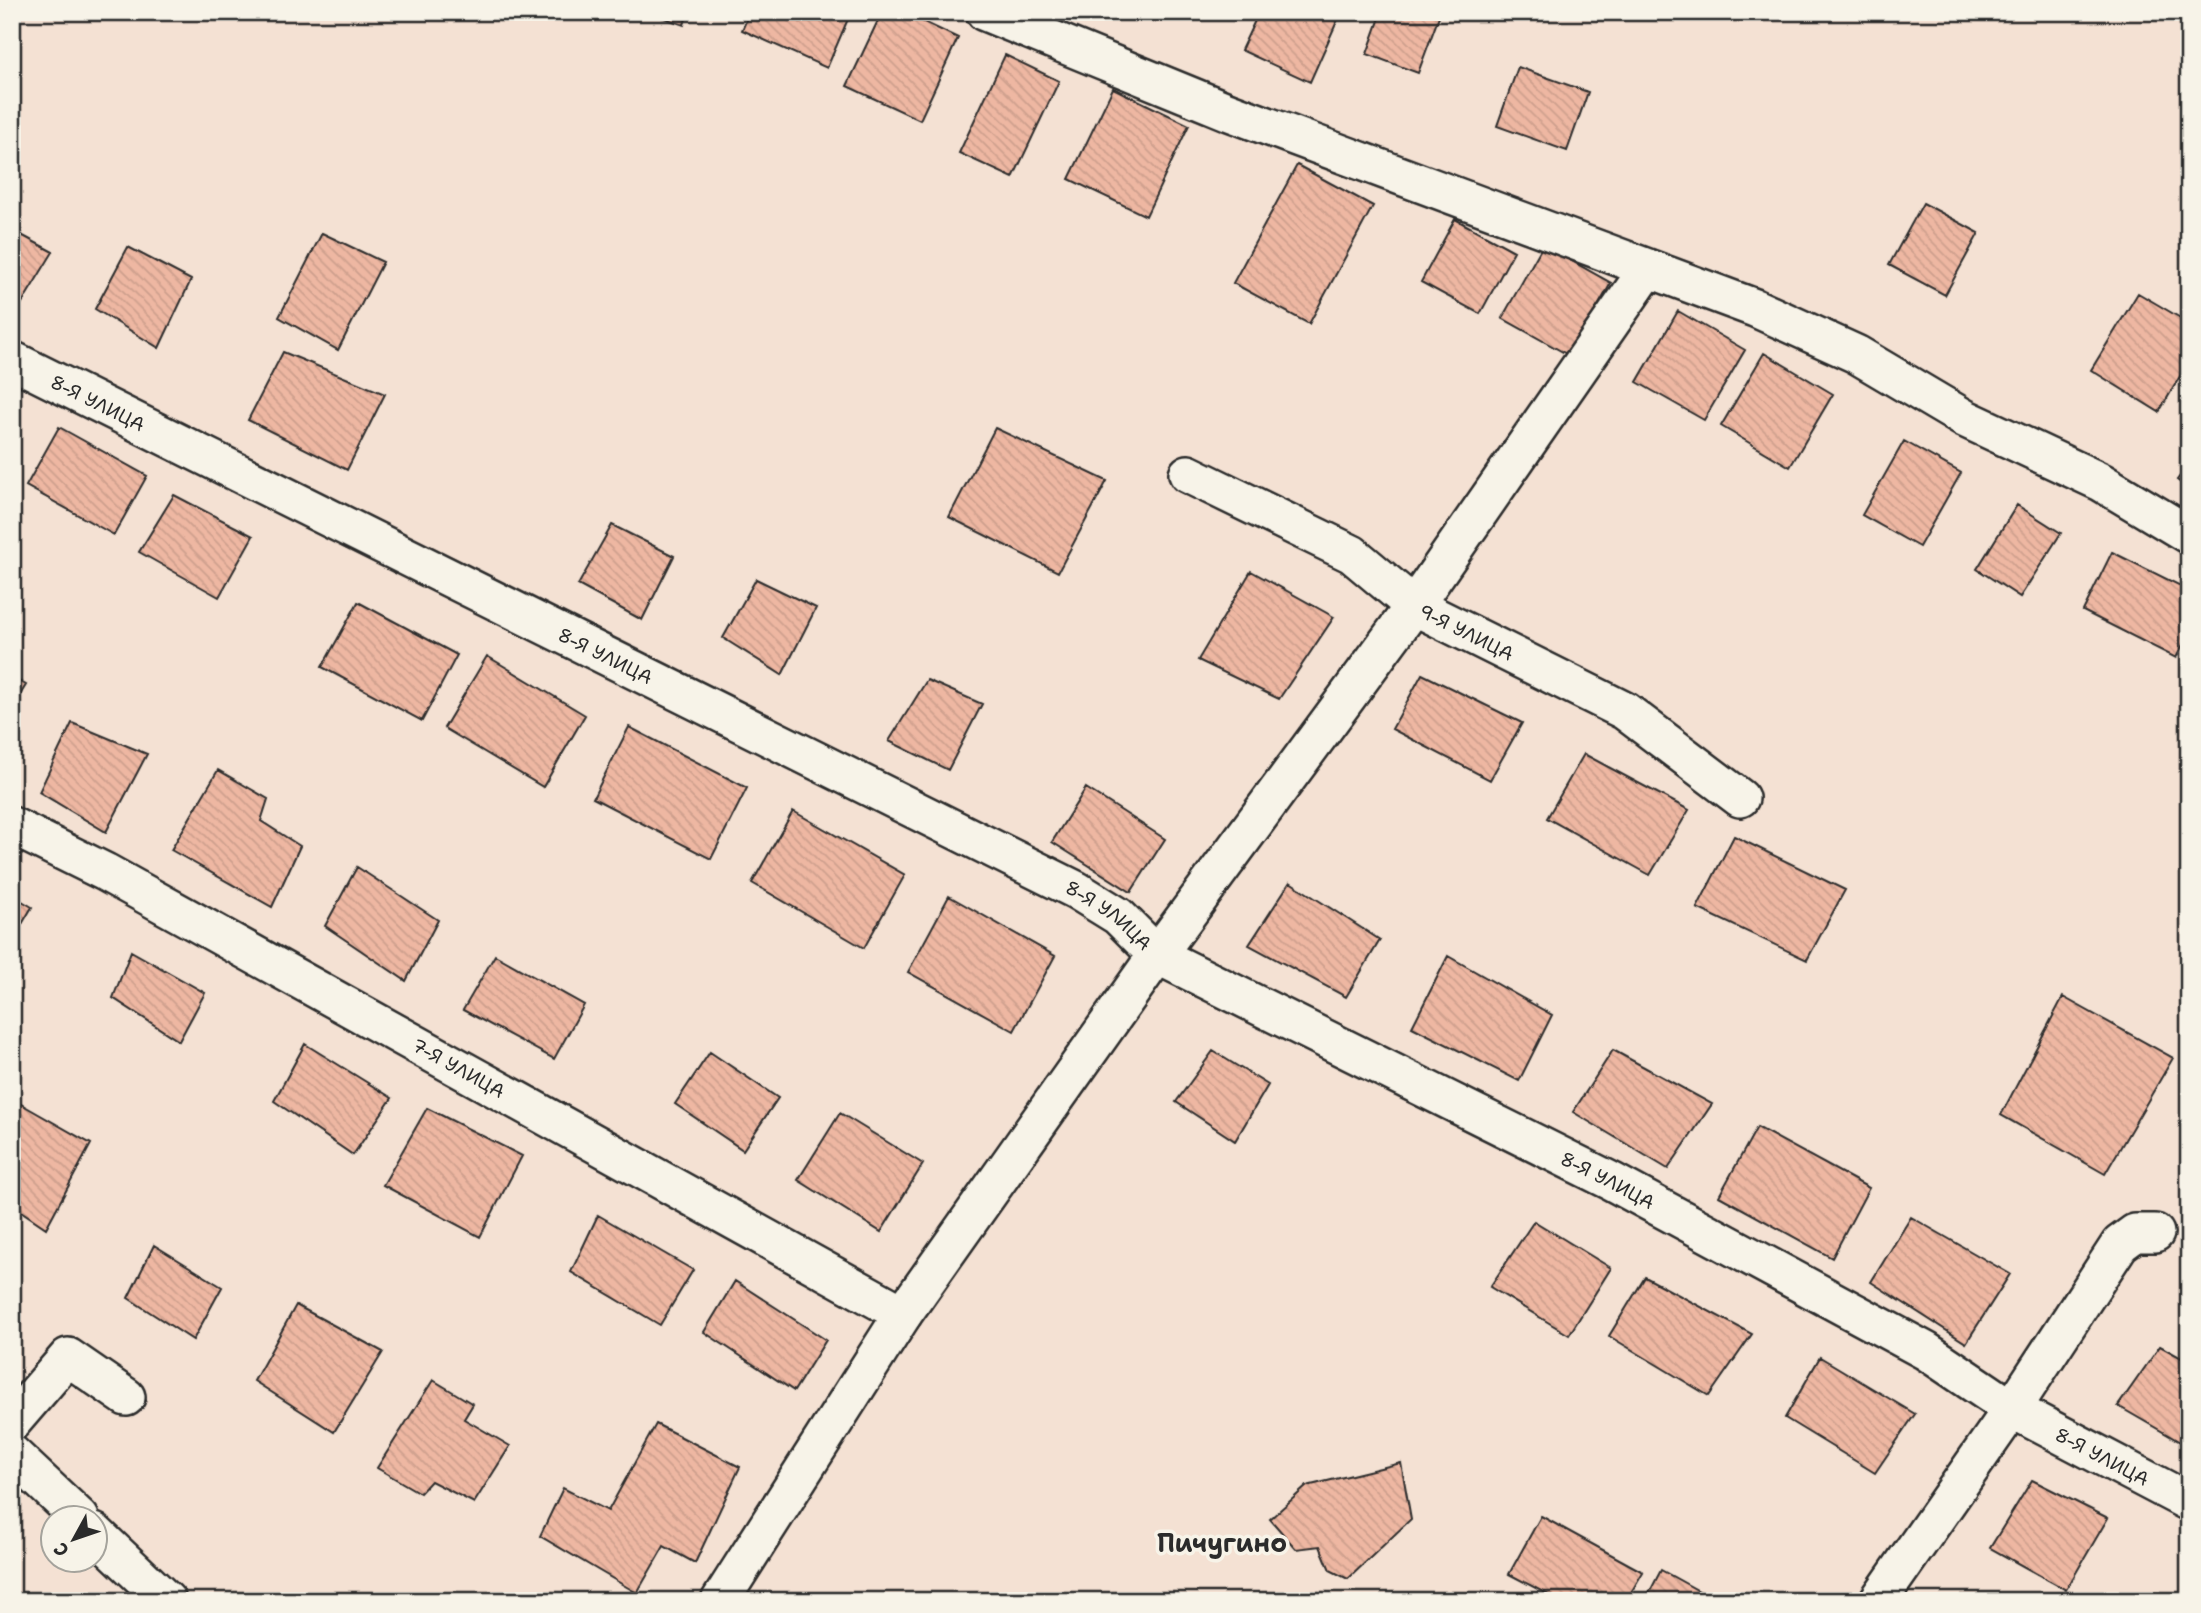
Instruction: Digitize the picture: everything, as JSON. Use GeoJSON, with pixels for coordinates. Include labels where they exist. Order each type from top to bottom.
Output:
{"type":"FeatureCollection","features":[{"type":"Feature","properties":{"kind":"street"},"geometry":{"type":"LineString","coordinates":[[985,12],[1240,116],[1755,308],[1856,354],[1964,418],[2101,482],[2189,535]]}},
{"type":"Feature","properties":{"kind":"street"},"geometry":{"type":"LineString","coordinates":[[720,1601],[903,1314],[1157,955],[1414,606],[1648,269]]}},
{"type":"Feature","properties":{"kind":"street","name":"8-Я УЛИЦА"},"geometry":{"type":"LineString","coordinates":[[12,360],[211,456],[1076,890],[1118,916],[1157,955],[1611,1181],[1926,1351],[2012,1409],[2189,1503]]}},
{"type":"Feature","properties":{"kind":"street","name":"9-Я УЛИЦА"},"geometry":{"type":"LineString","coordinates":[[1188,474],[1352,554],[1414,606],[1625,711],[1740,798]]}},
{"type":"Feature","properties":{"kind":"street","name":"7-Я УЛИЦА"},"geometry":{"type":"LineString","coordinates":[[12,826],[104,872],[903,1314]]}},
{"type":"Feature","properties":{"kind":"street"},"geometry":{"type":"LineString","coordinates":[[1878,1601],[2012,1409],[2120,1244],[2135,1233],[2155,1233]]}},
{"type":"Feature","properties":{"kind":"street"},"geometry":{"type":"LineString","coordinates":[[12,1422],[68,1357],[126,1397]]}},
{"type":"Feature","properties":{"kind":"street"},"geometry":{"type":"LineString","coordinates":[[12,1454],[65,1504]]}},
{"type":"Feature","properties":{"kind":"street"},"geometry":{"type":"LineString","coordinates":[[108,1545],[167,1601]]}},
{"type":"Feature","properties":{"kind":"building"},"geometry":{"type":"Polygon","coordinates":[[[647,12],[688,12],[684,25],[647,12]]]}},
{"type":"Feature","properties":{"kind":"building"},"geometry":{"type":"Polygon","coordinates":[[[750,12],[851,12],[827,68],[742,30],[750,12]]]}},
{"type":"Feature","properties":{"kind":"building"},"geometry":{"type":"Polygon","coordinates":[[[882,12],[903,12],[958,38],[920,120],[847,86],[882,12]]]}},
{"type":"Feature","properties":{"kind":"building"},"geometry":{"type":"Polygon","coordinates":[[[1259,12],[1328,12],[1339,17],[1310,82],[1241,50],[1259,12]]]}},
{"type":"Feature","properties":{"kind":"building"},"geometry":{"type":"Polygon","coordinates":[[[1382,12],[1429,12],[1439,16],[1418,73],[1367,54],[1382,12]]]}},
{"type":"Feature","properties":{"kind":"building"},"geometry":{"type":"Polygon","coordinates":[[[1005,55],[1059,81],[1013,178],[959,153],[1005,55]]]}},
{"type":"Feature","properties":{"kind":"building"},"geometry":{"type":"Polygon","coordinates":[[[1518,67],[1588,92],[1567,151],[1497,126],[1518,67]]]}},
{"type":"Feature","properties":{"kind":"building"},"geometry":{"type":"Polygon","coordinates":[[[1113,88],[1189,125],[1146,216],[1069,179],[1113,88]]]}},
{"type":"Feature","properties":{"kind":"building"},"geometry":{"type":"Polygon","coordinates":[[[1297,165],[1373,206],[1309,324],[1233,283],[1297,165]]]}},
{"type":"Feature","properties":{"kind":"building"},"geometry":{"type":"Polygon","coordinates":[[[1923,203],[1979,233],[1945,295],[1889,265],[1923,203]]]}},
{"type":"Feature","properties":{"kind":"building"},"geometry":{"type":"Polygon","coordinates":[[[1455,219],[1514,251],[1480,314],[1421,282],[1455,219]]]}},
{"type":"Feature","properties":{"kind":"building"},"geometry":{"type":"Polygon","coordinates":[[[12,230],[53,252],[17,311],[12,309],[12,230]]]}},
{"type":"Feature","properties":{"kind":"building"},"geometry":{"type":"Polygon","coordinates":[[[322,233],[383,262],[338,350],[279,317],[322,233]]]}},
{"type":"Feature","properties":{"kind":"building"},"geometry":{"type":"Polygon","coordinates":[[[1543,245],[1611,283],[1570,356],[1502,318],[1543,245]]]}},
{"type":"Feature","properties":{"kind":"building"},"geometry":{"type":"Polygon","coordinates":[[[128,247],[191,280],[159,348],[95,309],[128,247]]]}},
{"type":"Feature","properties":{"kind":"building"},"geometry":{"type":"Polygon","coordinates":[[[2138,293],[2189,323],[2189,361],[2159,412],[2091,370],[2138,293]]]}},
{"type":"Feature","properties":{"kind":"building"},"geometry":{"type":"Polygon","coordinates":[[[1678,311],[1745,350],[1704,420],[1637,382],[1678,311]]]}},
{"type":"Feature","properties":{"kind":"building"},"geometry":{"type":"Polygon","coordinates":[[[283,352],[385,394],[347,470],[248,420],[283,352]]]}},
{"type":"Feature","properties":{"kind":"building"},"geometry":{"type":"Polygon","coordinates":[[[1764,353],[1833,394],[1790,467],[1721,426],[1764,353]]]}},
{"type":"Feature","properties":{"kind":"building"},"geometry":{"type":"Polygon","coordinates":[[[59,427],[147,476],[114,535],[26,486],[59,427]]]}},
{"type":"Feature","properties":{"kind":"building"},"geometry":{"type":"Polygon","coordinates":[[[995,428],[1107,481],[1058,572],[949,517],[995,428]]]}},
{"type":"Feature","properties":{"kind":"building"},"geometry":{"type":"Polygon","coordinates":[[[1904,441],[1961,473],[1919,547],[1862,515],[1904,441]]]}},
{"type":"Feature","properties":{"kind":"building"},"geometry":{"type":"Polygon","coordinates":[[[2189,464],[2189,489],[2177,480],[2189,464]]]}},
{"type":"Feature","properties":{"kind":"building"},"geometry":{"type":"Polygon","coordinates":[[[174,495],[253,536],[219,597],[139,552],[174,495]]]}},
{"type":"Feature","properties":{"kind":"building"},"geometry":{"type":"Polygon","coordinates":[[[2017,505],[2061,533],[2020,597],[1977,569],[2017,505]]]}},
{"type":"Feature","properties":{"kind":"building"},"geometry":{"type":"Polygon","coordinates":[[[612,525],[674,556],[642,620],[578,585],[612,525]]]}},
{"type":"Feature","properties":{"kind":"building"},"geometry":{"type":"Polygon","coordinates":[[[2112,552],[2189,590],[2189,633],[2176,658],[2083,611],[2112,552]]]}},
{"type":"Feature","properties":{"kind":"building"},"geometry":{"type":"Polygon","coordinates":[[[1251,571],[1334,617],[1279,699],[1198,660],[1251,571]]]}},
{"type":"Feature","properties":{"kind":"building"},"geometry":{"type":"Polygon","coordinates":[[[756,579],[816,608],[782,675],[723,638],[756,579]]]}},
{"type":"Feature","properties":{"kind":"building"},"geometry":{"type":"Polygon","coordinates":[[[358,602],[457,655],[422,721],[322,667],[358,602]]]}},
{"type":"Feature","properties":{"kind":"building"},"geometry":{"type":"Polygon","coordinates":[[[487,656],[585,715],[543,787],[444,728],[487,656]]]}},
{"type":"Feature","properties":{"kind":"building"},"geometry":{"type":"Polygon","coordinates":[[[1422,674],[1522,723],[1490,780],[1392,729],[1422,674]]]}},
{"type":"Feature","properties":{"kind":"building"},"geometry":{"type":"Polygon","coordinates":[[[12,677],[26,685],[12,708],[12,677]]]}},
{"type":"Feature","properties":{"kind":"building"},"geometry":{"type":"Polygon","coordinates":[[[927,680],[982,704],[948,770],[889,741],[927,680]]]}},
{"type":"Feature","properties":{"kind":"building"},"geometry":{"type":"Polygon","coordinates":[[[72,723],[147,754],[106,832],[39,792],[72,723]]]}},
{"type":"Feature","properties":{"kind":"building"},"geometry":{"type":"Polygon","coordinates":[[[629,727],[747,788],[711,859],[593,798],[629,727]]]}},
{"type":"Feature","properties":{"kind":"building"},"geometry":{"type":"Polygon","coordinates":[[[1584,754],[1689,810],[1650,875],[1547,818],[1584,754]]]}},
{"type":"Feature","properties":{"kind":"building"},"geometry":{"type":"Polygon","coordinates":[[[218,770],[268,799],[261,821],[300,846],[272,907],[171,850],[218,770]]]}},
{"type":"Feature","properties":{"kind":"building"},"geometry":{"type":"Polygon","coordinates":[[[1086,788],[1165,839],[1131,892],[1052,842],[1086,788]]]}},
{"type":"Feature","properties":{"kind":"building"},"geometry":{"type":"Polygon","coordinates":[[[793,811],[905,875],[864,948],[752,883],[793,811]]]}},
{"type":"Feature","properties":{"kind":"building"},"geometry":{"type":"Polygon","coordinates":[[[1734,836],[1845,890],[1807,960],[1697,908],[1734,836]]]}},
{"type":"Feature","properties":{"kind":"building"},"geometry":{"type":"Polygon","coordinates":[[[357,867],[438,920],[406,981],[325,926],[357,867]]]}},
{"type":"Feature","properties":{"kind":"building"},"geometry":{"type":"Polygon","coordinates":[[[1290,882],[1380,940],[1346,997],[1249,945],[1290,882]]]}},
{"type":"Feature","properties":{"kind":"building"},"geometry":{"type":"Polygon","coordinates":[[[12,895],[32,907],[12,941],[12,895]]]}},
{"type":"Feature","properties":{"kind":"building"},"geometry":{"type":"Polygon","coordinates":[[[949,896],[1055,956],[1014,1031],[908,972],[949,896]]]}},
{"type":"Feature","properties":{"kind":"building"},"geometry":{"type":"Polygon","coordinates":[[[131,951],[205,993],[179,1041],[113,998],[131,951]]]}},
{"type":"Feature","properties":{"kind":"building"},"geometry":{"type":"Polygon","coordinates":[[[495,955],[584,1005],[554,1059],[463,1010],[495,955]]]}},
{"type":"Feature","properties":{"kind":"building"},"geometry":{"type":"Polygon","coordinates":[[[1448,956],[1552,1015],[1519,1081],[1412,1027],[1448,956]]]}},
{"type":"Feature","properties":{"kind":"building"},"geometry":{"type":"Polygon","coordinates":[[[2063,997],[2173,1058],[2105,1174],[2001,1115],[2063,997]]]}},
{"type":"Feature","properties":{"kind":"building"},"geometry":{"type":"Polygon","coordinates":[[[305,1044],[392,1098],[353,1155],[274,1101],[305,1044]]]}},
{"type":"Feature","properties":{"kind":"building"},"geometry":{"type":"Polygon","coordinates":[[[1613,1050],[1712,1104],[1668,1169],[1573,1112],[1613,1050]]]}},
{"type":"Feature","properties":{"kind":"building"},"geometry":{"type":"Polygon","coordinates":[[[1213,1051],[1268,1085],[1235,1141],[1176,1102],[1213,1051]]]}},
{"type":"Feature","properties":{"kind":"building"},"geometry":{"type":"Polygon","coordinates":[[[710,1052],[778,1098],[743,1150],[675,1104],[710,1052]]]}},
{"type":"Feature","properties":{"kind":"building"},"geometry":{"type":"Polygon","coordinates":[[[14,1100],[91,1144],[46,1228],[12,1205],[14,1100]]]}},
{"type":"Feature","properties":{"kind":"building"},"geometry":{"type":"Polygon","coordinates":[[[427,1108],[522,1156],[480,1237],[383,1185],[427,1108]]]}},
{"type":"Feature","properties":{"kind":"building"},"geometry":{"type":"Polygon","coordinates":[[[840,1113],[923,1164],[881,1232],[798,1180],[840,1113]]]}},
{"type":"Feature","properties":{"kind":"building"},"geometry":{"type":"Polygon","coordinates":[[[1757,1127],[1869,1188],[1832,1258],[1719,1196],[1757,1127]]]}},
{"type":"Feature","properties":{"kind":"building"},"geometry":{"type":"Polygon","coordinates":[[[598,1215],[693,1270],[660,1325],[571,1272],[598,1215]]]}},
{"type":"Feature","properties":{"kind":"building"},"geometry":{"type":"Polygon","coordinates":[[[1911,1217],[2010,1274],[1966,1343],[1871,1282],[1911,1217]]]}},
{"type":"Feature","properties":{"kind":"building"},"geometry":{"type":"Polygon","coordinates":[[[1534,1221],[1611,1268],[1569,1335],[1490,1287],[1534,1221]]]}},
{"type":"Feature","properties":{"kind":"building"},"geometry":{"type":"Polygon","coordinates":[[[154,1245],[222,1287],[193,1340],[128,1298],[154,1245]]]}},
{"type":"Feature","properties":{"kind":"building"},"geometry":{"type":"Polygon","coordinates":[[[1645,1277],[1752,1334],[1709,1396],[1609,1336],[1645,1277]]]}},
{"type":"Feature","properties":{"kind":"building"},"geometry":{"type":"Polygon","coordinates":[[[735,1281],[826,1340],[794,1391],[704,1332],[735,1281]]]}},
{"type":"Feature","properties":{"kind":"building"},"geometry":{"type":"Polygon","coordinates":[[[296,1305],[383,1352],[334,1432],[254,1381],[296,1305]]]}},
{"type":"Feature","properties":{"kind":"building"},"geometry":{"type":"Polygon","coordinates":[[[2160,1346],[2189,1362],[2189,1447],[2118,1406],[2160,1346]]]}},
{"type":"Feature","properties":{"kind":"building"},"geometry":{"type":"Polygon","coordinates":[[[1820,1357],[1915,1414],[1875,1473],[1785,1418],[1820,1357]]]}},
{"type":"Feature","properties":{"kind":"building"},"geometry":{"type":"Polygon","coordinates":[[[433,1380],[473,1404],[464,1419],[510,1446],[474,1503],[431,1481],[420,1493],[377,1468],[433,1380]]]}},
{"type":"Feature","properties":{"kind":"building"},"geometry":{"type":"Polygon","coordinates":[[[656,1424],[740,1467],[695,1563],[664,1546],[637,1593],[540,1536],[563,1488],[608,1511],[656,1424]]]}},
{"type":"Feature","properties":{"kind":"building"},"geometry":{"type":"Polygon","coordinates":[[[1401,1463],[1411,1519],[1348,1579],[1330,1570],[1320,1546],[1296,1549],[1270,1519],[1307,1486],[1401,1463]]]}},
{"type":"Feature","properties":{"kind":"building"},"geometry":{"type":"Polygon","coordinates":[[[2032,1480],[2108,1518],[2066,1590],[1990,1548],[2032,1480]]]}},
{"type":"Feature","properties":{"kind":"building"},"geometry":{"type":"Polygon","coordinates":[[[1541,1516],[1643,1572],[1626,1601],[1560,1601],[1509,1574],[1541,1516]]]}},
{"type":"Feature","properties":{"kind":"building"},"geometry":{"type":"Polygon","coordinates":[[[1661,1570],[1717,1601],[1645,1601],[1661,1570]]]}},
{"type":"Feature","properties":{"kind":"district","name":"Пичугино"},"geometry":{"type":"Point","coordinates":[1222,1543]}}]}
